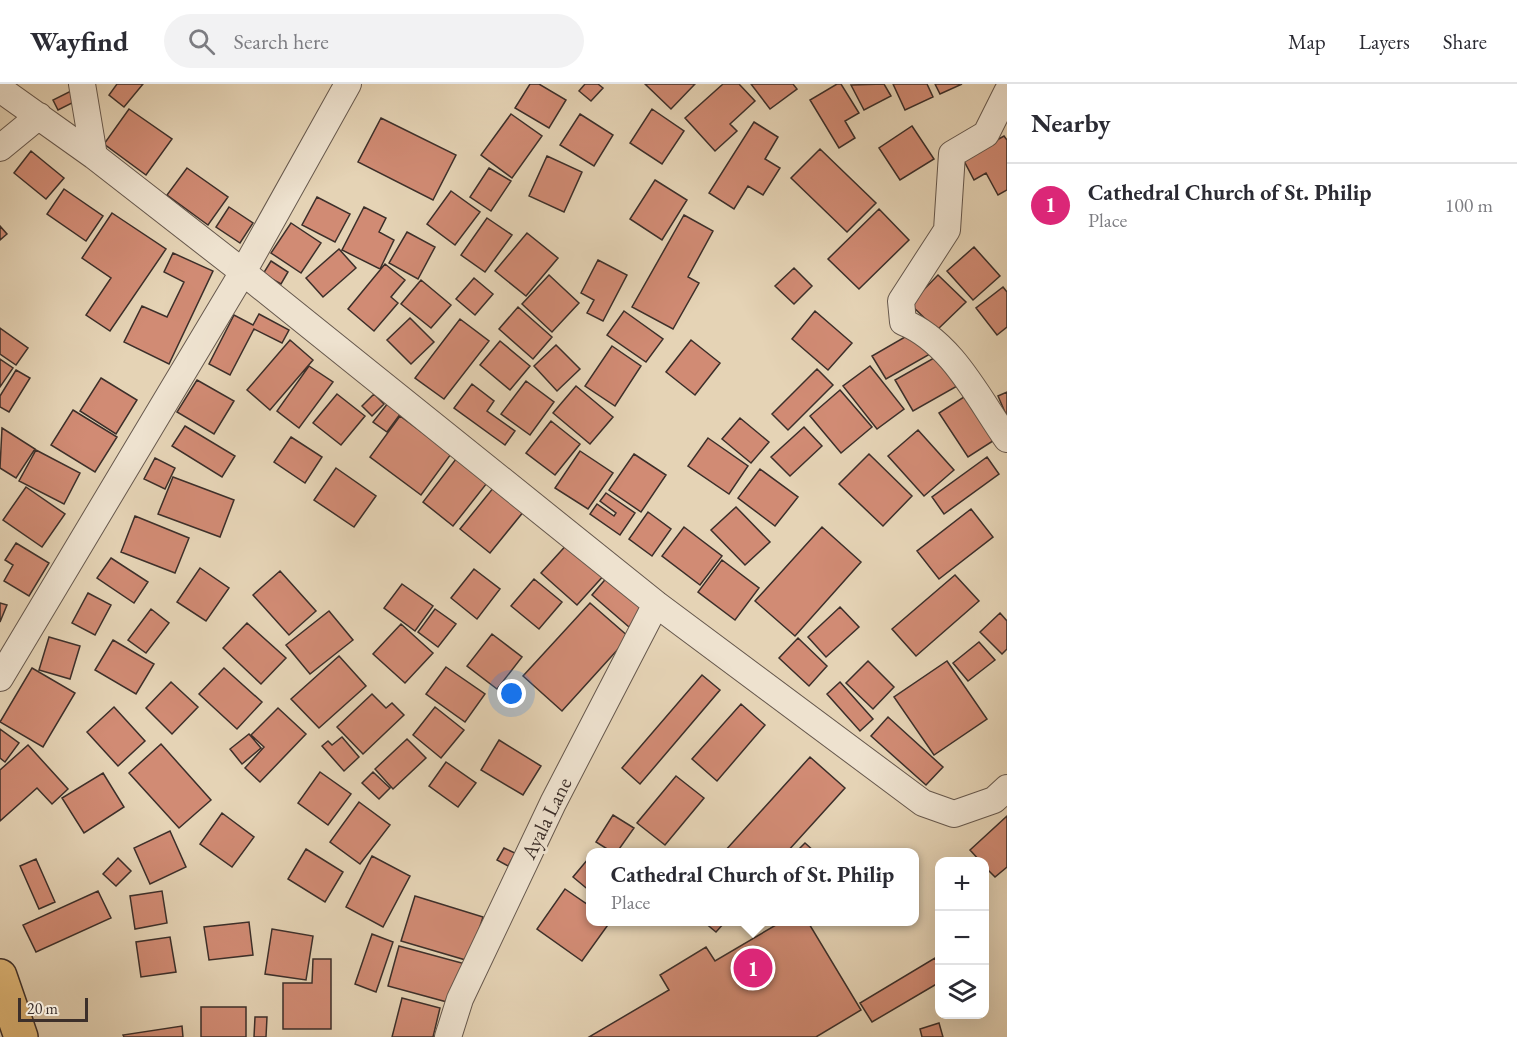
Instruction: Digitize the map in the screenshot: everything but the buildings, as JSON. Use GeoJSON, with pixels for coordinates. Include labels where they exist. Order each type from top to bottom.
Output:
{"type":"FeatureCollection","features":[{"type":"Feature","properties":{"kind":"main road"},"geometry":{"type":"LineString","coordinates":[[0,976],[21,1037]]}},
{"type":"Feature","properties":{"kind":"street"},"geometry":{"type":"LineString","coordinates":[[82,84],[94,156]]}},
{"type":"Feature","properties":{"kind":"street"},"geometry":{"type":"LineString","coordinates":[[0,678],[243,272],[348,84]]}},
{"type":"Feature","properties":{"kind":"street"},"geometry":{"type":"LineString","coordinates":[[0,89],[94,156],[243,272],[656,604],[923,803],[954,814],[994,800],[1007,788]]}},
{"type":"Feature","properties":{"kind":"street"},"geometry":{"type":"LineString","coordinates":[[1007,92],[986,134],[952,154],[946,230],[901,301],[903,322],[922,329],[942,346],[1007,440]]}},
{"type":"Feature","properties":{"kind":"street"},"geometry":{"type":"LineString","coordinates":[[0,148],[39,116]]}},
{"type":"Feature","properties":{"kind":"street","name":"Ayala Lane"},"geometry":{"type":"LineString","coordinates":[[448,1037],[460,999],[553,803],[656,604]]}},
{"type":"Feature","properties":{"kind":"place","name":"Cathedral Church of St. Philip"},"geometry":{"type":"Point","coordinates":[753,968]}}]}
